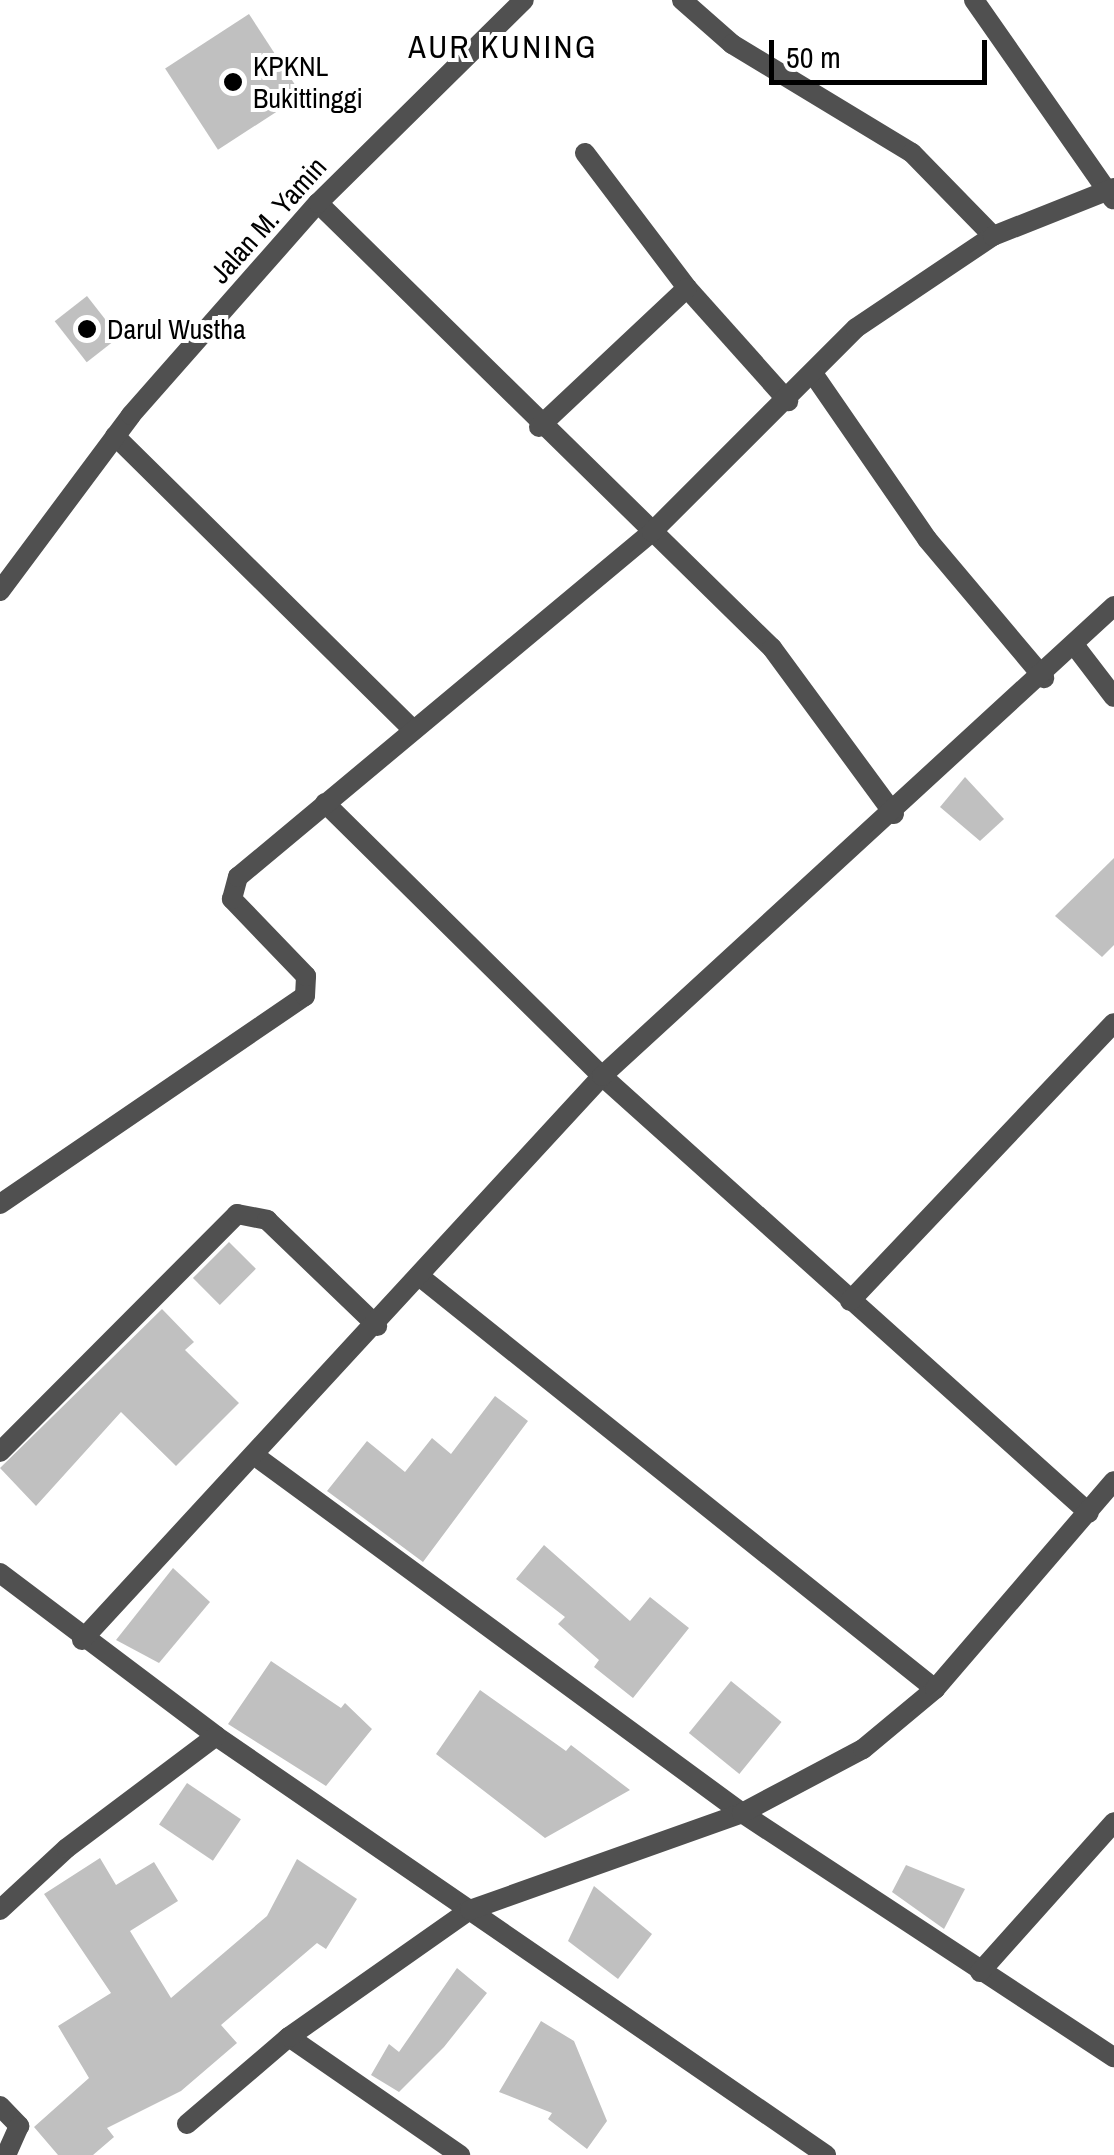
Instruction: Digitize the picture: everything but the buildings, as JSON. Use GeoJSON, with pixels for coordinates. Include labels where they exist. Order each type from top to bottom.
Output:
{"type":"FeatureCollection","features":[{"type":"Feature","properties":{"kind":"street"},"geometry":{"type":"LineString","coordinates":[[682,0],[732,44],[912,154],[993,236]]}},
{"type":"Feature","properties":{"kind":"street"},"geometry":{"type":"LineString","coordinates":[[0,1204],[305,996],[306,976],[240,910],[231,888],[325,803],[652,532],[814,375],[856,328],[993,236],[1112,193],[974,0]]}},
{"type":"Feature","properties":{"kind":"street","name":"Jalan M. Yamin"},"geometry":{"type":"LineString","coordinates":[[0,591],[115,436],[318,202],[520,1]]}},
{"type":"Feature","properties":{"kind":"street"},"geometry":{"type":"LineString","coordinates":[[585,153],[687,288],[788,401]]}},
{"type":"Feature","properties":{"kind":"street"},"geometry":{"type":"LineString","coordinates":[[318,202],[540,427],[772,648],[894,814]]}},
{"type":"Feature","properties":{"kind":"street"},"geometry":{"type":"LineString","coordinates":[[540,427],[687,288]]}},
{"type":"Feature","properties":{"kind":"street"},"geometry":{"type":"LineString","coordinates":[[814,375],[927,538],[1044,678]]}},
{"type":"Feature","properties":{"kind":"street"},"geometry":{"type":"LineString","coordinates":[[115,436],[413,730]]}},
{"type":"Feature","properties":{"kind":"street"},"geometry":{"type":"LineString","coordinates":[[82,1640],[377,1326],[602,1076],[1044,678],[1114,606]]}},
{"type":"Feature","properties":{"kind":"street"},"geometry":{"type":"LineString","coordinates":[[1076,646],[1114,696]]}},
{"type":"Feature","properties":{"kind":"street"},"geometry":{"type":"LineString","coordinates":[[325,803],[602,1076],[1089,1512]]}},
{"type":"Feature","properties":{"kind":"street"},"geometry":{"type":"LineString","coordinates":[[850,1300],[1114,1024]]}},
{"type":"Feature","properties":{"kind":"street"},"geometry":{"type":"LineString","coordinates":[[0,1452],[238,1214],[267,1220],[377,1326]]}},
{"type":"Feature","properties":{"kind":"street"},"geometry":{"type":"LineString","coordinates":[[419,1276],[935,1690]]}},
{"type":"Feature","properties":{"kind":"street"},"geometry":{"type":"LineString","coordinates":[[254,1455],[742,1814],[1114,2057]]}},
{"type":"Feature","properties":{"kind":"street"},"geometry":{"type":"LineString","coordinates":[[187,2124],[289,2037],[470,1910],[742,1814],[863,1750],[935,1690],[1114,1480]]}},
{"type":"Feature","properties":{"kind":"street"},"geometry":{"type":"LineString","coordinates":[[0,1573],[82,1640],[216,1736],[826,2155]]}},
{"type":"Feature","properties":{"kind":"street"},"geometry":{"type":"LineString","coordinates":[[4,1898],[216,1736]]}},
{"type":"Feature","properties":{"kind":"street"},"geometry":{"type":"LineString","coordinates":[[980,1972],[1114,1822]]}},
{"type":"Feature","properties":{"kind":"street"},"geometry":{"type":"LineString","coordinates":[[289,2037],[460,2155]]}},
{"type":"Feature","properties":{"kind":"street"},"geometry":{"type":"LineString","coordinates":[[0,2106],[19,2126],[6,2155]]}},
{"type":"Feature","properties":{"kind":"place","name":"KPKNL Bukittinggi"},"geometry":{"type":"Point","coordinates":[233,82]}},
{"type":"Feature","properties":{"kind":"place","name":"Darul Wustha"},"geometry":{"type":"Point","coordinates":[87,329]}},
{"type":"Feature","properties":{"kind":"district","name":"AUR KUNING"},"geometry":{"type":"Point","coordinates":[503,47]}}]}
